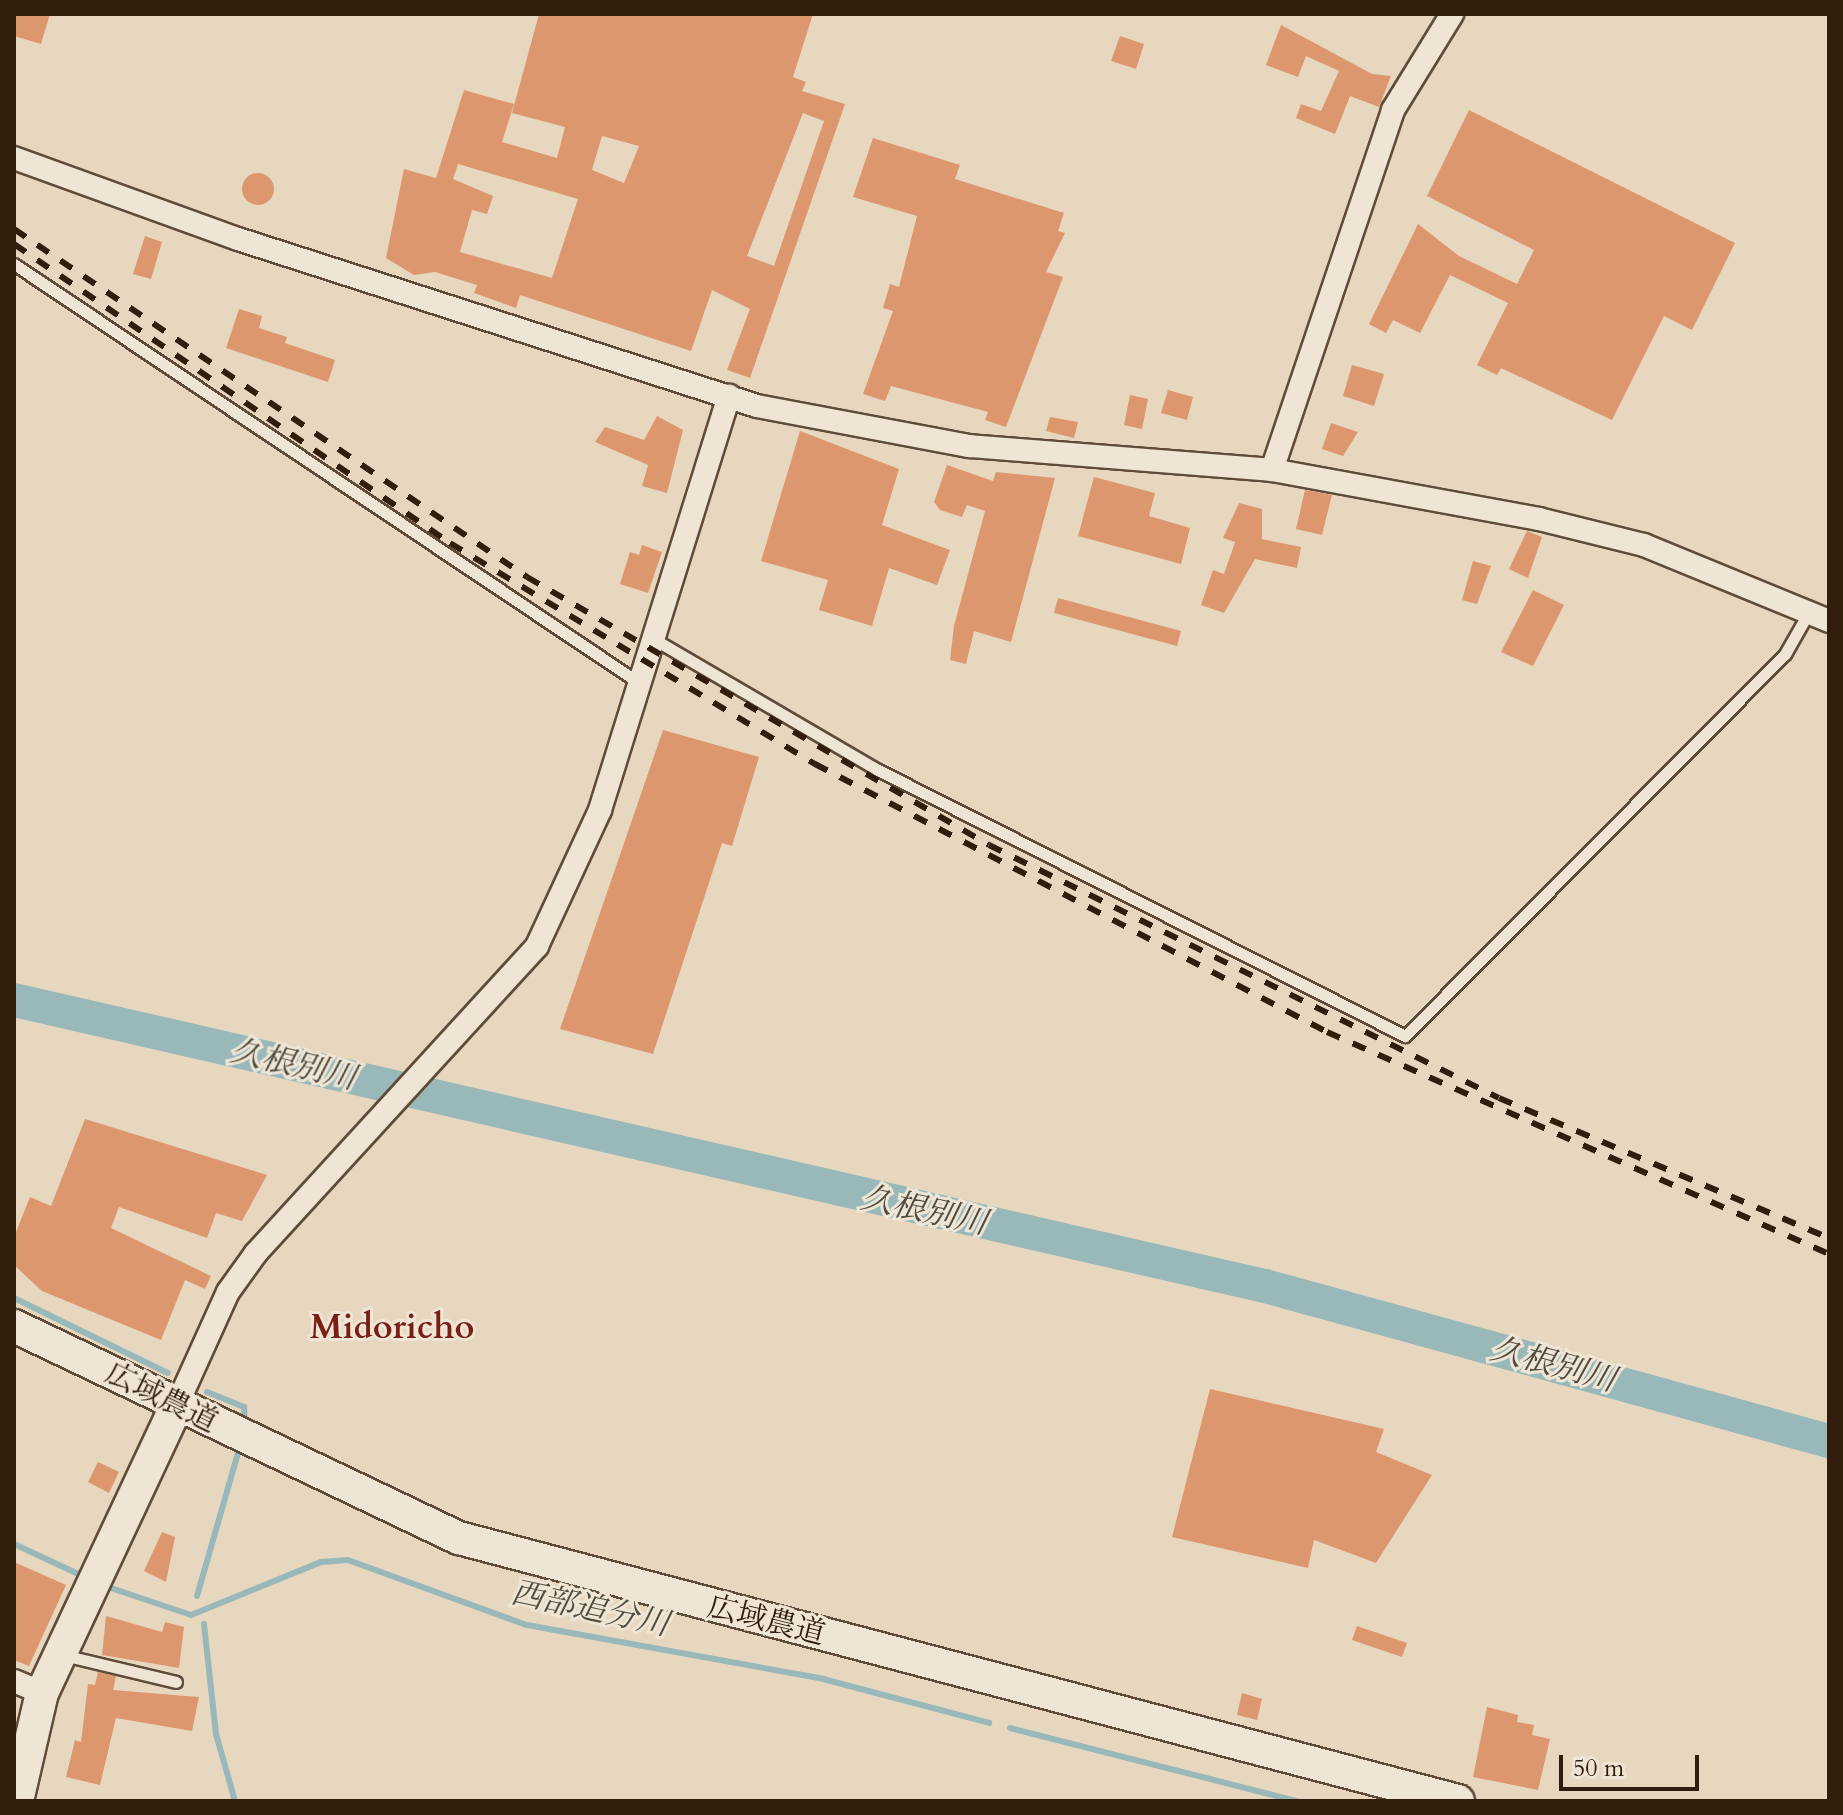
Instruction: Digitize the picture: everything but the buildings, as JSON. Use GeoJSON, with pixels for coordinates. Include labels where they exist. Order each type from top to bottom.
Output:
{"type":"FeatureCollection","features":[{"type":"Feature","properties":{"kind":"street"},"geometry":{"type":"LineString","coordinates":[[1272,470],[1393,110],[1452,14]]}},
{"type":"Feature","properties":{"kind":"street"},"geometry":{"type":"LineString","coordinates":[[14,158],[238,239],[729,396],[969,446],[1272,470],[1632,542],[1820,616]]}},
{"type":"Feature","properties":{"kind":"street"},"geometry":{"type":"LineString","coordinates":[[17,1796],[28,1687],[60,1654],[228,1292],[537,946],[567,891],[638,682],[729,396]]}},
{"type":"Feature","properties":{"kind":"street","name":"広域農道"},"geometry":{"type":"LineString","coordinates":[[14,1326],[176,1407],[459,1538],[545,1564],[1458,1801]]}},
{"type":"Feature","properties":{"kind":"lane"},"geometry":{"type":"LineString","coordinates":[[14,264],[638,682]]}},
{"type":"Feature","properties":{"kind":"lane"},"geometry":{"type":"LineString","coordinates":[[652,637],[878,770],[1405,1036],[1820,616]]}},
{"type":"Feature","properties":{"kind":"lane"},"geometry":{"type":"LineString","coordinates":[[60,1654],[176,1682]]}},
{"type":"Feature","properties":{"kind":"waterway","name":"久根別川"},"geometry":{"type":"LineString","coordinates":[[14,1000],[1265,1286],[1829,1441]]}},
{"type":"Feature","properties":{"kind":"waterway","name":"西部追分川"},"geometry":{"type":"LineString","coordinates":[[14,1298],[168,1373]]}},
{"type":"Feature","properties":{"kind":"waterway","name":"西部追分川"},"geometry":{"type":"LineString","coordinates":[[207,1392],[244,1407],[245,1427]]}},
{"type":"Feature","properties":{"kind":"waterway","name":"西部追分川"},"geometry":{"type":"LineString","coordinates":[[197,1596],[240,1446]]}},
{"type":"Feature","properties":{"kind":"waterway"},"geometry":{"type":"LineString","coordinates":[[14,1544],[87,1578]]}},
{"type":"Feature","properties":{"kind":"waterway","name":"西部追分川"},"geometry":{"type":"LineString","coordinates":[[105,1586],[191,1615],[321,1562],[348,1560],[527,1625],[823,1679],[989,1723]]}},
{"type":"Feature","properties":{"kind":"waterway","name":"西部追分川"},"geometry":{"type":"LineString","coordinates":[[204,1624],[216,1734],[235,1801]]}},
{"type":"Feature","properties":{"kind":"waterway","name":"西部追分川"},"geometry":{"type":"LineString","coordinates":[[1010,1728],[1297,1801]]}},
{"type":"Feature","properties":{"kind":"railway"},"geometry":{"type":"LineString","coordinates":[[14,229],[527,577],[989,845],[1499,1098],[1829,1238]]}},
{"type":"Feature","properties":{"kind":"railway"},"geometry":{"type":"LineString","coordinates":[[14,244],[450,543],[815,764],[1327,1032],[1829,1254]]}},
{"type":"Feature","properties":{"kind":"district","name":"Midoricho"},"geometry":{"type":"Point","coordinates":[392,1328]}}]}
